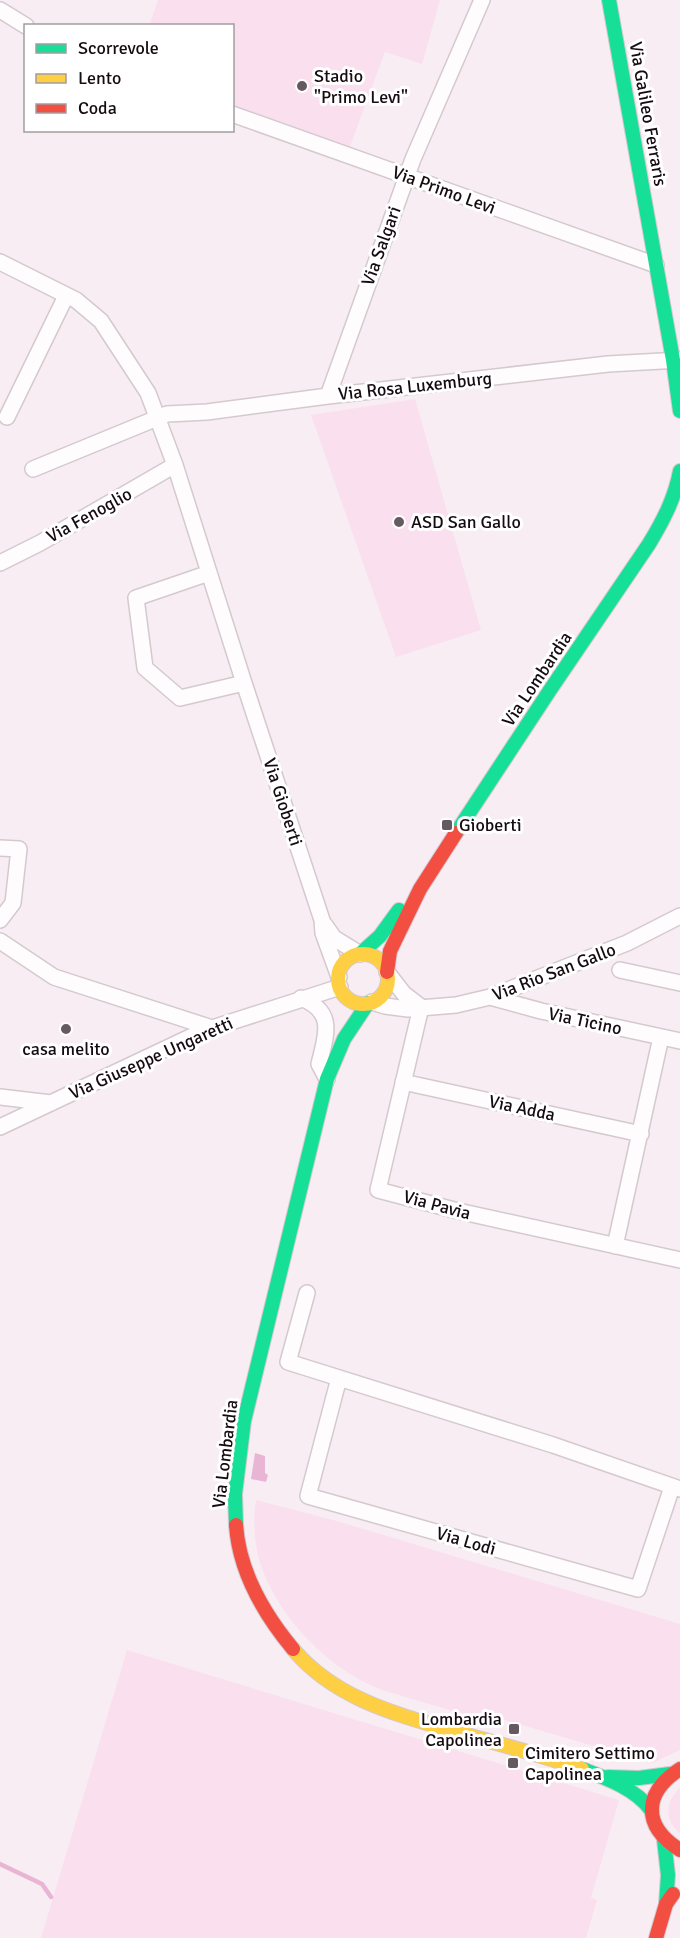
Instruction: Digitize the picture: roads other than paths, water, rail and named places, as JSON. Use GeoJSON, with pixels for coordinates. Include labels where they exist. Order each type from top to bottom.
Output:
{"type":"FeatureCollection","features":[{"type":"Feature","properties":{"kind":"main road","name":"Via Galileo Ferraris"},"geometry":{"type":"LineString","coordinates":[[609,0],[656,265],[676,360],[680,411]]}},
{"type":"Feature","properties":{"kind":"main road"},"geometry":{"type":"LineString","coordinates":[[679,486],[680,471]]}},
{"type":"Feature","properties":{"kind":"main road","name":"Via Lombardia"},"geometry":{"type":"LineString","coordinates":[[387,972],[390,951],[420,889],[649,544],[664,519],[679,486]]}},
{"type":"Feature","properties":{"kind":"main road"},"geometry":{"type":"LineString","coordinates":[[649,544],[678,521]]}},
{"type":"Feature","properties":{"kind":"main road","name":"Via Lombardia"},"geometry":{"type":"LineString","coordinates":[[360,954],[380,936],[394,915],[420,889]]}},
{"type":"Feature","properties":{"kind":"main road"},"geometry":{"type":"LineString","coordinates":[[360,954],[375,957],[384,965],[387,972],[386,990],[370,1003],[355,1002],[341,986],[340,970],[347,960],[360,954]]}},
{"type":"Feature","properties":{"kind":"main road","name":"Via Lombardia"},"geometry":{"type":"LineString","coordinates":[[334,1059],[332,1047],[343,1022],[341,986]]}},
{"type":"Feature","properties":{"kind":"main road","name":"Via Lombardia"},"geometry":{"type":"LineString","coordinates":[[370,1003],[353,1024],[334,1059],[327,1079],[244,1421],[235,1494],[237,1543],[255,1594],[266,1612],[298,1654],[340,1690],[399,1715],[601,1776]]}},
{"type":"Feature","properties":{"kind":"main road"},"geometry":{"type":"LineString","coordinates":[[601,1776],[652,1778],[675,1771]]}},
{"type":"Feature","properties":{"kind":"main road"},"geometry":{"type":"LineString","coordinates":[[675,1771],[660,1783],[651,1810],[657,1831],[664,1840],[680,1850]]}},
{"type":"Feature","properties":{"kind":"main road"},"geometry":{"type":"LineString","coordinates":[[601,1776],[643,1799],[651,1810]]}},
{"type":"Feature","properties":{"kind":"main road"},"geometry":{"type":"LineString","coordinates":[[656,1938],[666,1904],[668,1875],[664,1840]]}},
{"type":"Feature","properties":{"kind":"main road"},"geometry":{"type":"LineString","coordinates":[[666,1904],[680,1882]]}},
{"type":"Feature","properties":{"kind":"street","name":"Via Salgari"},"geometry":{"type":"LineString","coordinates":[[328,396],[406,176],[482,0]]}},
{"type":"Feature","properties":{"kind":"street"},"geometry":{"type":"LineString","coordinates":[[0,10],[24,25]]}},
{"type":"Feature","properties":{"kind":"street","name":"Via Primo Levi"},"geometry":{"type":"LineString","coordinates":[[234,115],[656,265]]}},
{"type":"Feature","properties":{"kind":"street","name":"Via Gioberti"},"geometry":{"type":"LineString","coordinates":[[0,262],[76,300],[101,321],[148,393],[175,465],[341,986]]}},
{"type":"Feature","properties":{"kind":"street"},"geometry":{"type":"LineString","coordinates":[[7,417],[66,296]]}},
{"type":"Feature","properties":{"kind":"street","name":"Via Rosa Luxemburg"},"geometry":{"type":"LineString","coordinates":[[158,417],[167,414],[207,412],[608,364],[676,360]]}},
{"type":"Feature","properties":{"kind":"street"},"geometry":{"type":"LineString","coordinates":[[33,469],[158,417]]}},
{"type":"Feature","properties":{"kind":"street","name":"Via Fenoglio"},"geometry":{"type":"LineString","coordinates":[[0,563],[40,543],[175,465]]}},
{"type":"Feature","properties":{"kind":"street"},"geometry":{"type":"LineString","coordinates":[[209,573],[136,598],[145,668],[180,698],[244,683]]}},
{"type":"Feature","properties":{"kind":"street"},"geometry":{"type":"LineString","coordinates":[[0,848],[19,849],[13,903],[0,921]]}},
{"type":"Feature","properties":{"kind":"street","name":"Via Rio San Gallo"},"geometry":{"type":"LineString","coordinates":[[370,1003],[408,1009],[456,1005],[490,997],[627,943],[680,916]]}},
{"type":"Feature","properties":{"kind":"street"},"geometry":{"type":"LineString","coordinates":[[321,920],[334,938],[360,954]]}},
{"type":"Feature","properties":{"kind":"street"},"geometry":{"type":"LineString","coordinates":[[0,941],[54,977],[212,1028]]}},
{"type":"Feature","properties":{"kind":"street"},"geometry":{"type":"LineString","coordinates":[[620,970],[680,983]]}},
{"type":"Feature","properties":{"kind":"street"},"geometry":{"type":"LineString","coordinates":[[387,972],[404,994],[421,1007]]}},
{"type":"Feature","properties":{"kind":"street","name":"Via Giuseppe Ungaretti"},"geometry":{"type":"LineString","coordinates":[[0,1127],[212,1028],[341,986]]}},
{"type":"Feature","properties":{"kind":"street","name":"Via Ticino"},"geometry":{"type":"LineString","coordinates":[[490,997],[541,1011],[680,1041]]}},
{"type":"Feature","properties":{"kind":"street"},"geometry":{"type":"LineString","coordinates":[[301,998],[311,1002],[326,1018],[326,1030],[319,1064],[327,1079]]}},
{"type":"Feature","properties":{"kind":"street","name":"Via Pavia"},"geometry":{"type":"LineString","coordinates":[[421,1007],[378,1190],[458,1211],[680,1260]]}},
{"type":"Feature","properties":{"kind":"street"},"geometry":{"type":"LineString","coordinates":[[615,1246],[661,1037]]}},
{"type":"Feature","properties":{"kind":"street","name":"Via Adda"},"geometry":{"type":"LineString","coordinates":[[403,1082],[641,1134]]}},
{"type":"Feature","properties":{"kind":"street"},"geometry":{"type":"LineString","coordinates":[[0,1097],[51,1103]]}},
{"type":"Feature","properties":{"kind":"street","name":"Via Lodi"},"geometry":{"type":"LineString","coordinates":[[307,1293],[288,1362],[553,1445],[676,1488],[638,1589],[308,1496],[339,1378]]}},
{"type":"Feature","properties":{"kind":"waterway"},"geometry":{"type":"LineString","coordinates":[[0,1864],[42,1884],[51,1897]]}},
{"type":"Feature","properties":{"kind":"place","name":"Stadio \"Primo Levi\""},"geometry":{"type":"Point","coordinates":[302,86]}},
{"type":"Feature","properties":{"kind":"place","name":"ASD San Gallo"},"geometry":{"type":"Point","coordinates":[399,522]}},
{"type":"Feature","properties":{"kind":"place","name":"Gioberti"},"geometry":{"type":"Point","coordinates":[447,825]}},
{"type":"Feature","properties":{"kind":"place","name":"casa melito"},"geometry":{"type":"Point","coordinates":[66,1029]}},
{"type":"Feature","properties":{"kind":"place","name":"Lombardia Capolinea"},"geometry":{"type":"Point","coordinates":[514,1729]}},
{"type":"Feature","properties":{"kind":"place","name":"Cimitero Settimo Capolinea"},"geometry":{"type":"Point","coordinates":[513,1763]}}]}
